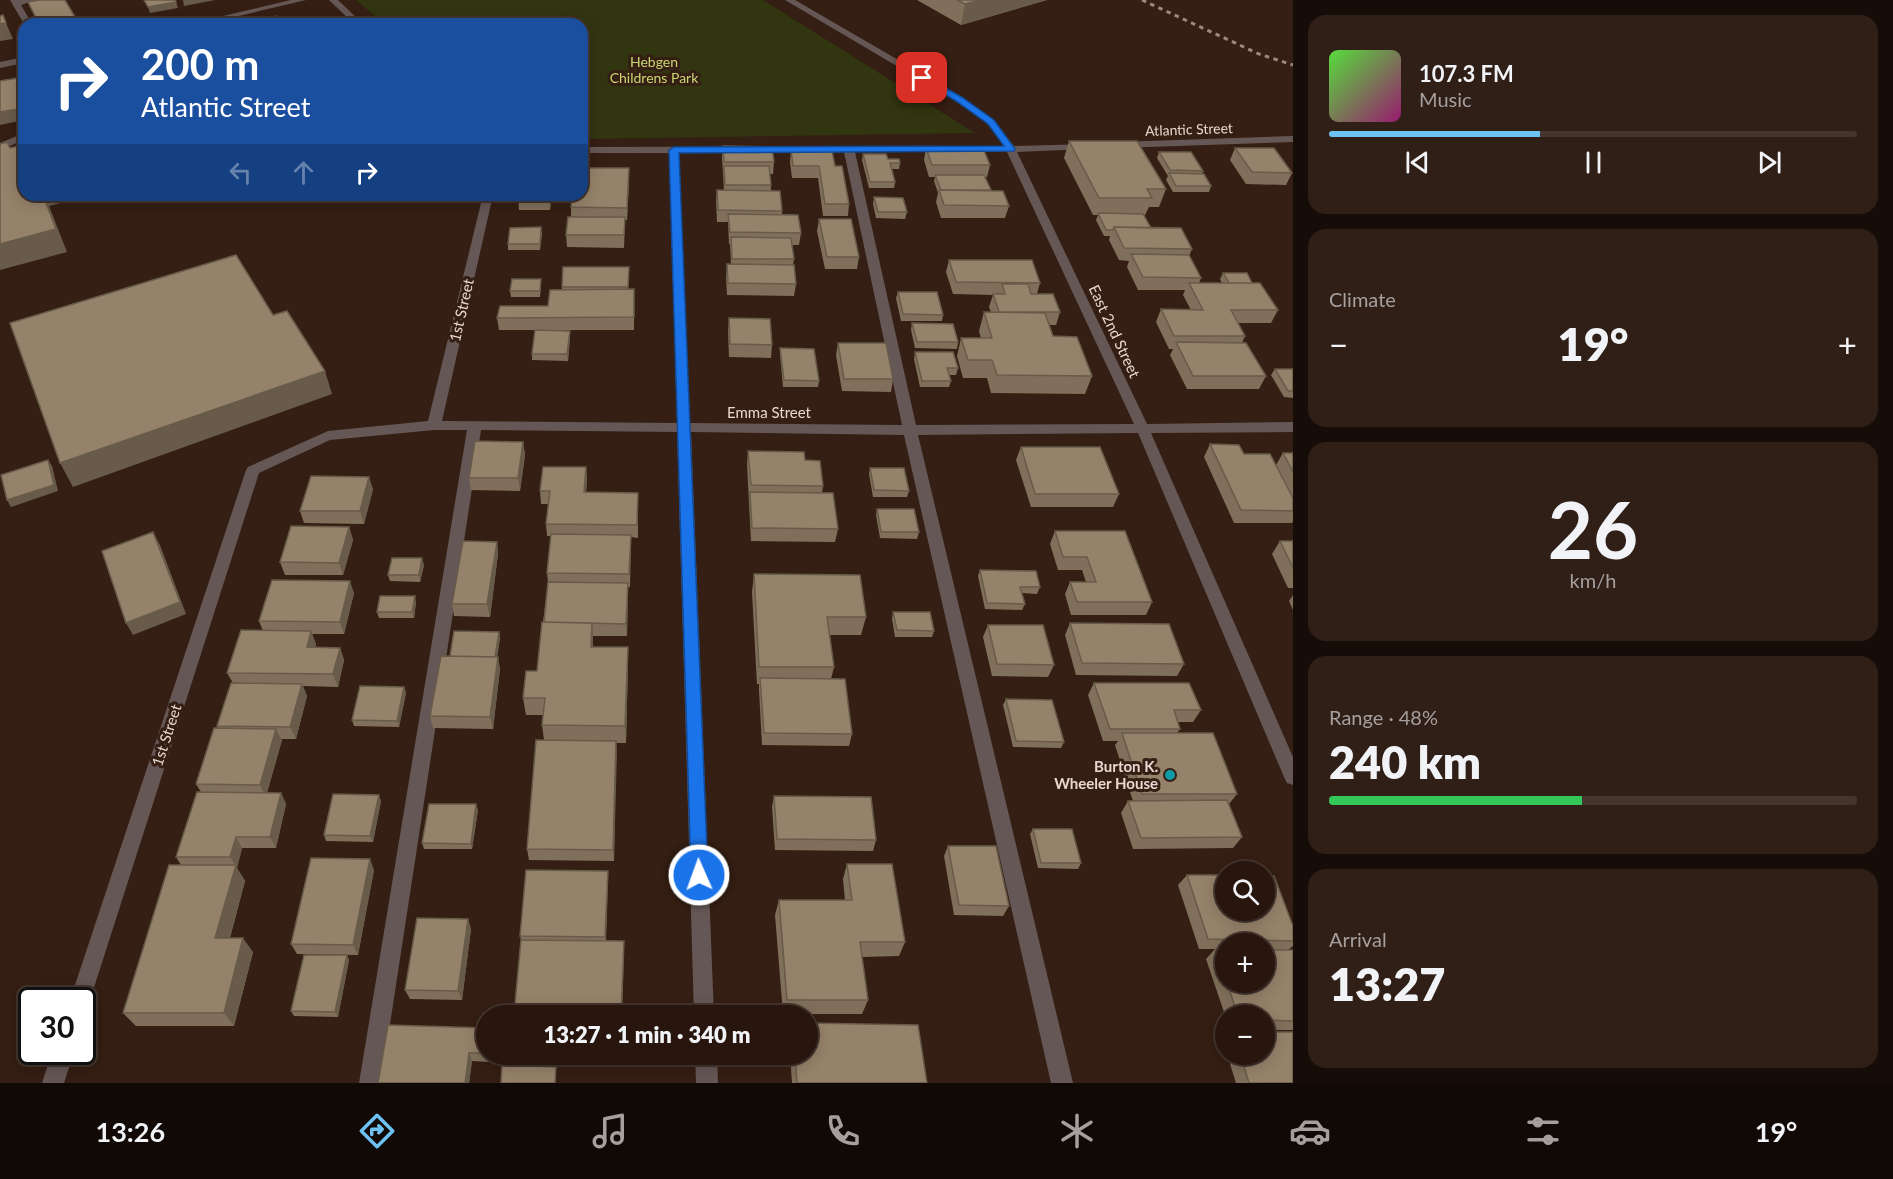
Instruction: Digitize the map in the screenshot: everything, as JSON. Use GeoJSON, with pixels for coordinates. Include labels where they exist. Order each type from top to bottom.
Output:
{"type":"FeatureCollection","features":[{"type":"Feature","properties":{"kind":"street"},"geometry":{"type":"LineString","coordinates":[[24,18],[15,2],[32,0]]}},
{"type":"Feature","properties":{"kind":"street"},"geometry":{"type":"LineString","coordinates":[[220,18],[302,0]]}},
{"type":"Feature","properties":{"kind":"street"},"geometry":{"type":"LineString","coordinates":[[333,0],[352,18]]}},
{"type":"Feature","properties":{"kind":"street","name":"East 2nd Street"},"geometry":{"type":"LineString","coordinates":[[789,0],[960,99],[991,122],[1011,149],[1143,429],[1293,777]]}},
{"type":"Feature","properties":{"kind":"street"},"geometry":{"type":"LineString","coordinates":[[0,65],[18,61]]}},
{"type":"Feature","properties":{"kind":"street"},"geometry":{"type":"LineString","coordinates":[[0,147],[18,139]]}},
{"type":"Feature","properties":{"kind":"street","name":"Atlantic Street"},"geometry":{"type":"LineString","coordinates":[[1105,146],[1293,139]]}},
{"type":"Feature","properties":{"kind":"street"},"geometry":{"type":"LineString","coordinates":[[588,150],[1011,149],[1093,146]]}},
{"type":"Feature","properties":{"kind":"street"},"geometry":{"type":"LineString","coordinates":[[0,147],[18,147]]}},
{"type":"Feature","properties":{"kind":"street"},"geometry":{"type":"LineString","coordinates":[[674,150],[704,1005]]}},
{"type":"Feature","properties":{"kind":"street"},"geometry":{"type":"LineString","coordinates":[[849,150],[910,430],[1062,1083]]}},
{"type":"Feature","properties":{"kind":"street","name":"1st Street"},"geometry":{"type":"LineString","coordinates":[[434,424],[487,201]]}},
{"type":"Feature","properties":{"kind":"street","name":"Emma Street"},"geometry":{"type":"LineString","coordinates":[[253,470],[328,436],[434,424],[684,429],[910,430],[1293,427]]}},
{"type":"Feature","properties":{"kind":"street"},"geometry":{"type":"LineString","coordinates":[[370,1083],[475,425]]}},
{"type":"Feature","properties":{"kind":"street","name":"1st Street"},"geometry":{"type":"LineString","coordinates":[[84,987],[253,470]]}},
{"type":"Feature","properties":{"kind":"street"},"geometry":{"type":"LineString","coordinates":[[53,1083],[59,1065]]}},
{"type":"Feature","properties":{"kind":"street"},"geometry":{"type":"LineString","coordinates":[[706,1065],[707,1083]]}},
{"type":"Feature","properties":{"kind":"green space","name":"Hebgen Childrens Park"},"geometry":{"type":"Polygon","coordinates":[[[356,0],[763,0],[975,133],[588,139],[588,18],[377,18],[356,0]]]}},
{"type":"Feature","properties":{"kind":"building"},"geometry":{"type":"Polygon","coordinates":[[[65,0],[75,17],[36,18],[28,2],[65,0]]]}},
{"type":"Feature","properties":{"kind":"building"},"geometry":{"type":"Polygon","coordinates":[[[144,0],[175,0],[176,2],[148,7],[144,0]]]}},
{"type":"Feature","properties":{"kind":"building"},"geometry":{"type":"Polygon","coordinates":[[[957,0],[981,0],[965,4],[957,0]]]}},
{"type":"Feature","properties":{"kind":"building"},"geometry":{"type":"Polygon","coordinates":[[[3,15],[6,23],[0,24],[0,16],[3,15]]]}},
{"type":"Feature","properties":{"kind":"building"},"geometry":{"type":"Polygon","coordinates":[[[18,78],[18,109],[0,112],[0,81],[18,78]]]}},
{"type":"Feature","properties":{"kind":"building"},"geometry":{"type":"Polygon","coordinates":[[[1069,141],[1137,141],[1166,189],[1147,189],[1152,198],[1099,198],[1069,141]]]}},
{"type":"Feature","properties":{"kind":"building"},"geometry":{"type":"Polygon","coordinates":[[[7,142],[10,148],[18,146],[18,201],[45,201],[56,229],[0,244],[0,144],[7,142]]]}},
{"type":"Feature","properties":{"kind":"building"},"geometry":{"type":"Polygon","coordinates":[[[723,146],[772,147],[774,162],[724,162],[723,146]]]}},
{"type":"Feature","properties":{"kind":"building"},"geometry":{"type":"Polygon","coordinates":[[[926,148],[983,148],[990,165],[932,165],[926,148]]]}},
{"type":"Feature","properties":{"kind":"building"},"geometry":{"type":"Polygon","coordinates":[[[1235,148],[1274,148],[1292,173],[1252,172],[1235,148]]]}},
{"type":"Feature","properties":{"kind":"building"},"geometry":{"type":"Polygon","coordinates":[[[791,150],[832,151],[835,166],[842,166],[849,204],[825,204],[819,166],[793,166],[791,150]]]}},
{"type":"Feature","properties":{"kind":"building"},"geometry":{"type":"Polygon","coordinates":[[[1159,152],[1191,152],[1203,171],[1170,170],[1159,152]]]}},
{"type":"Feature","properties":{"kind":"building"},"geometry":{"type":"Polygon","coordinates":[[[863,154],[886,154],[888,159],[899,159],[900,163],[890,163],[895,182],[870,182],[863,154]]]}},
{"type":"Feature","properties":{"kind":"building"},"geometry":{"type":"Polygon","coordinates":[[[724,166],[769,166],[771,185],[725,185],[724,166]]]}},
{"type":"Feature","properties":{"kind":"building"},"geometry":{"type":"Polygon","coordinates":[[[588,168],[629,168],[627,208],[571,207],[572,201],[588,201],[588,168]]]}},
{"type":"Feature","properties":{"kind":"building"},"geometry":{"type":"Polygon","coordinates":[[[1169,173],[1204,174],[1211,186],[1176,186],[1169,173]]]}},
{"type":"Feature","properties":{"kind":"building"},"geometry":{"type":"Polygon","coordinates":[[[935,175],[984,175],[991,190],[941,190],[935,175]]]}},
{"type":"Feature","properties":{"kind":"building"},"geometry":{"type":"Polygon","coordinates":[[[717,190],[780,191],[782,211],[718,210],[717,190]]]}},
{"type":"Feature","properties":{"kind":"building"},"geometry":{"type":"Polygon","coordinates":[[[939,190],[1003,191],[1009,206],[944,205],[939,190]]]}},
{"type":"Feature","properties":{"kind":"building"},"geometry":{"type":"Polygon","coordinates":[[[874,197],[903,198],[907,212],[878,212],[874,197]]]}},
{"type":"Feature","properties":{"kind":"building"},"geometry":{"type":"Polygon","coordinates":[[[1098,213],[1143,214],[1151,228],[1114,227],[1113,230],[1106,230],[1098,213]]]}},
{"type":"Feature","properties":{"kind":"building"},"geometry":{"type":"Polygon","coordinates":[[[728,214],[798,215],[801,233],[730,232],[728,214]]]}},
{"type":"Feature","properties":{"kind":"building"},"geometry":{"type":"Polygon","coordinates":[[[568,217],[625,217],[624,235],[566,235],[568,217]]]}},
{"type":"Feature","properties":{"kind":"building"},"geometry":{"type":"Polygon","coordinates":[[[819,219],[851,219],[859,257],[827,257],[819,219]]]}},
{"type":"Feature","properties":{"kind":"building"},"geometry":{"type":"Polygon","coordinates":[[[541,227],[540,244],[508,244],[510,228],[541,227]]]}},
{"type":"Feature","properties":{"kind":"building"},"geometry":{"type":"Polygon","coordinates":[[[1114,227],[1181,228],[1192,249],[1124,248],[1114,227]]]}},
{"type":"Feature","properties":{"kind":"building"},"geometry":{"type":"Polygon","coordinates":[[[731,237],[791,238],[794,259],[732,259],[731,237]]]}},
{"type":"Feature","properties":{"kind":"building"},"geometry":{"type":"Polygon","coordinates":[[[1131,254],[1189,255],[1201,278],[1143,277],[1131,254]]]}},
{"type":"Feature","properties":{"kind":"building"},"geometry":{"type":"Polygon","coordinates":[[[236,255],[273,315],[287,311],[325,371],[60,463],[10,323],[236,255]]]}},
{"type":"Feature","properties":{"kind":"building"},"geometry":{"type":"Polygon","coordinates":[[[949,260],[1032,260],[1040,283],[956,282],[949,260]]]}},
{"type":"Feature","properties":{"kind":"building"},"geometry":{"type":"Polygon","coordinates":[[[727,264],[794,265],[796,284],[728,283],[727,264]]]}},
{"type":"Feature","properties":{"kind":"building"},"geometry":{"type":"Polygon","coordinates":[[[563,267],[629,267],[628,287],[562,287],[563,267]]]}},
{"type":"Feature","properties":{"kind":"building"},"geometry":{"type":"Polygon","coordinates":[[[1223,273],[1247,273],[1252,283],[1229,283],[1223,273]]]}},
{"type":"Feature","properties":{"kind":"building"},"geometry":{"type":"Polygon","coordinates":[[[512,279],[541,279],[540,291],[510,291],[512,279]]]}},
{"type":"Feature","properties":{"kind":"building"},"geometry":{"type":"Polygon","coordinates":[[[1189,283],[1260,283],[1278,310],[1231,310],[1245,336],[1174,336],[1161,309],[1203,310],[1189,283]]]}},
{"type":"Feature","properties":{"kind":"building"},"geometry":{"type":"Polygon","coordinates":[[[1002,284],[1028,284],[1031,294],[1053,294],[1060,312],[999,312],[993,294],[1005,294],[1002,284]]]}},
{"type":"Feature","properties":{"kind":"building"},"geometry":{"type":"Polygon","coordinates":[[[634,289],[634,317],[497,318],[500,306],[548,306],[550,290],[634,289]]]}},
{"type":"Feature","properties":{"kind":"building"},"geometry":{"type":"Polygon","coordinates":[[[898,292],[937,292],[943,315],[903,314],[898,292]]]}},
{"type":"Feature","properties":{"kind":"building"},"geometry":{"type":"Polygon","coordinates":[[[984,312],[1045,313],[1053,336],[1077,337],[1092,376],[997,375],[992,360],[968,360],[961,338],[992,338],[984,312]]]}},
{"type":"Feature","properties":{"kind":"building"},"geometry":{"type":"Polygon","coordinates":[[[729,318],[770,319],[772,345],[730,344],[729,318]]]}},
{"type":"Feature","properties":{"kind":"building"},"geometry":{"type":"Polygon","coordinates":[[[912,323],[953,324],[958,342],[917,342],[912,323]]]}},
{"type":"Feature","properties":{"kind":"building"},"geometry":{"type":"Polygon","coordinates":[[[535,330],[570,331],[567,354],[532,354],[535,330]]]}},
{"type":"Feature","properties":{"kind":"building"},"geometry":{"type":"Polygon","coordinates":[[[1176,342],[1246,343],[1266,376],[1193,376],[1176,342]]]}},
{"type":"Feature","properties":{"kind":"building"},"geometry":{"type":"Polygon","coordinates":[[[838,343],[886,343],[893,379],[844,379],[838,343]]]}},
{"type":"Feature","properties":{"kind":"building"},"geometry":{"type":"Polygon","coordinates":[[[780,348],[814,349],[819,381],[784,380],[780,348]]]}},
{"type":"Feature","properties":{"kind":"building"},"geometry":{"type":"Polygon","coordinates":[[[915,352],[953,352],[958,368],[947,368],[951,381],[922,381],[915,352]]]}},
{"type":"Feature","properties":{"kind":"building"},"geometry":{"type":"Polygon","coordinates":[[[1275,369],[1293,369],[1293,391],[1288,391],[1275,369]]]}},
{"type":"Feature","properties":{"kind":"building"},"geometry":{"type":"Polygon","coordinates":[[[475,441],[523,442],[518,478],[469,478],[475,441]]]}},
{"type":"Feature","properties":{"kind":"building"},"geometry":{"type":"Polygon","coordinates":[[[1210,444],[1239,445],[1244,454],[1270,454],[1293,498],[1293,511],[1241,510],[1210,444]]]}},
{"type":"Feature","properties":{"kind":"building"},"geometry":{"type":"Polygon","coordinates":[[[1021,447],[1100,447],[1119,494],[1035,494],[1021,447]]]}},
{"type":"Feature","properties":{"kind":"building"},"geometry":{"type":"Polygon","coordinates":[[[748,451],[804,452],[805,460],[820,461],[823,486],[751,485],[748,451]]]}},
{"type":"Feature","properties":{"kind":"building"},"geometry":{"type":"Polygon","coordinates":[[[1283,453],[1293,453],[1293,472],[1283,453]]]}},
{"type":"Feature","properties":{"kind":"building"},"geometry":{"type":"Polygon","coordinates":[[[48,460],[54,485],[7,500],[1,475],[48,460]]]}},
{"type":"Feature","properties":{"kind":"building"},"geometry":{"type":"Polygon","coordinates":[[[543,467],[586,467],[584,492],[638,493],[637,525],[546,524],[550,491],[540,491],[543,467]]]}},
{"type":"Feature","properties":{"kind":"building"},"geometry":{"type":"Polygon","coordinates":[[[870,468],[904,468],[909,491],[874,490],[870,468]]]}},
{"type":"Feature","properties":{"kind":"building"},"geometry":{"type":"Polygon","coordinates":[[[311,476],[369,477],[360,511],[300,511],[311,476]]]}},
{"type":"Feature","properties":{"kind":"building"},"geometry":{"type":"Polygon","coordinates":[[[750,492],[833,493],[838,529],[752,528],[750,492]]]}},
{"type":"Feature","properties":{"kind":"building"},"geometry":{"type":"Polygon","coordinates":[[[877,509],[914,509],[919,532],[881,532],[877,509]]]}},
{"type":"Feature","properties":{"kind":"building"},"geometry":{"type":"Polygon","coordinates":[[[291,526],[349,527],[339,563],[280,562],[291,526]]]}},
{"type":"Feature","properties":{"kind":"building"},"geometry":{"type":"Polygon","coordinates":[[[1055,531],[1125,531],[1152,602],[1077,602],[1070,582],[1096,582],[1087,557],[1063,557],[1055,531]]]}},
{"type":"Feature","properties":{"kind":"building"},"geometry":{"type":"Polygon","coordinates":[[[153,532],[180,602],[126,623],[102,551],[153,532]]]}},
{"type":"Feature","properties":{"kind":"building"},"geometry":{"type":"Polygon","coordinates":[[[551,534],[631,535],[629,574],[547,573],[551,534]]]}},
{"type":"Feature","properties":{"kind":"building"},"geometry":{"type":"Polygon","coordinates":[[[463,541],[497,542],[487,604],[452,604],[463,541]]]}},
{"type":"Feature","properties":{"kind":"building"},"geometry":{"type":"Polygon","coordinates":[[[1280,541],[1293,541],[1293,568],[1280,541]]]}},
{"type":"Feature","properties":{"kind":"building"},"geometry":{"type":"Polygon","coordinates":[[[392,558],[422,558],[419,575],[388,575],[392,558]]]}},
{"type":"Feature","properties":{"kind":"building"},"geometry":{"type":"Polygon","coordinates":[[[980,570],[1036,571],[1040,587],[1020,587],[1025,604],[987,603],[980,570]]]}},
{"type":"Feature","properties":{"kind":"building"},"geometry":{"type":"Polygon","coordinates":[[[754,574],[860,575],[866,617],[827,617],[834,667],[759,667],[754,574]]]}},
{"type":"Feature","properties":{"kind":"building"},"geometry":{"type":"Polygon","coordinates":[[[272,580],[350,581],[340,622],[259,621],[272,580]]]}},
{"type":"Feature","properties":{"kind":"building"},"geometry":{"type":"Polygon","coordinates":[[[548,582],[628,583],[626,624],[544,622],[548,582]]]}},
{"type":"Feature","properties":{"kind":"building"},"geometry":{"type":"Polygon","coordinates":[[[380,596],[415,596],[412,612],[377,612],[380,596]]]}},
{"type":"Feature","properties":{"kind":"building"},"geometry":{"type":"Polygon","coordinates":[[[893,612],[930,612],[934,631],[897,630],[893,612]]]}},
{"type":"Feature","properties":{"kind":"building"},"geometry":{"type":"Polygon","coordinates":[[[542,622],[592,623],[591,647],[628,647],[625,726],[542,725],[545,698],[523,698],[526,671],[537,671],[542,622]]]}},
{"type":"Feature","properties":{"kind":"building"},"geometry":{"type":"Polygon","coordinates":[[[1070,623],[1169,624],[1184,664],[1082,663],[1070,623]]]}},
{"type":"Feature","properties":{"kind":"building"},"geometry":{"type":"Polygon","coordinates":[[[988,625],[1043,625],[1054,665],[997,664],[988,625]]]}},
{"type":"Feature","properties":{"kind":"building"},"geometry":{"type":"Polygon","coordinates":[[[241,630],[311,631],[307,647],[340,648],[333,674],[227,673],[241,630]]]}},
{"type":"Feature","properties":{"kind":"building"},"geometry":{"type":"Polygon","coordinates":[[[454,631],[499,632],[495,657],[450,656],[454,631]]]}},
{"type":"Feature","properties":{"kind":"building"},"geometry":{"type":"Polygon","coordinates":[[[441,656],[498,657],[490,717],[430,716],[441,656]]]}},
{"type":"Feature","properties":{"kind":"building"},"geometry":{"type":"Polygon","coordinates":[[[760,678],[845,679],[852,734],[764,733],[760,678]]]}},
{"type":"Feature","properties":{"kind":"building"},"geometry":{"type":"Polygon","coordinates":[[[231,683],[302,684],[290,727],[217,726],[231,683]]]}},
{"type":"Feature","properties":{"kind":"building"},"geometry":{"type":"Polygon","coordinates":[[[1094,683],[1189,683],[1201,710],[1174,710],[1180,729],[1110,729],[1094,683]]]}},
{"type":"Feature","properties":{"kind":"building"},"geometry":{"type":"Polygon","coordinates":[[[360,686],[404,687],[397,721],[352,720],[360,686]]]}},
{"type":"Feature","properties":{"kind":"building"},"geometry":{"type":"Polygon","coordinates":[[[1006,699],[1052,700],[1064,742],[1016,741],[1006,699]]]}},
{"type":"Feature","properties":{"kind":"building"},"geometry":{"type":"Polygon","coordinates":[[[214,728],[276,729],[260,785],[196,784],[214,728]]]}},
{"type":"Feature","properties":{"kind":"building","name":"Burton K. Wheeler House"},"geometry":{"type":"Polygon","coordinates":[[[1122,733],[1213,733],[1237,794],[1142,794],[1122,733]]]}},
{"type":"Feature","properties":{"kind":"building"},"geometry":{"type":"Polygon","coordinates":[[[536,740],[616,741],[613,850],[527,849],[536,740]]]}},
{"type":"Feature","properties":{"kind":"building"},"geometry":{"type":"Polygon","coordinates":[[[197,792],[281,793],[270,837],[236,837],[230,857],[176,857],[197,792]]]}},
{"type":"Feature","properties":{"kind":"building"},"geometry":{"type":"Polygon","coordinates":[[[333,794],[379,795],[370,836],[324,835],[333,794]]]}},
{"type":"Feature","properties":{"kind":"building"},"geometry":{"type":"Polygon","coordinates":[[[774,796],[871,797],[876,840],[777,839],[774,796]]]}},
{"type":"Feature","properties":{"kind":"building"},"geometry":{"type":"Polygon","coordinates":[[[1227,800],[1242,837],[1141,838],[1128,801],[1227,800]]]}},
{"type":"Feature","properties":{"kind":"building"},"geometry":{"type":"Polygon","coordinates":[[[429,804],[476,804],[471,844],[422,843],[429,804]]]}},
{"type":"Feature","properties":{"kind":"building"},"geometry":{"type":"Polygon","coordinates":[[[1033,829],[1072,829],[1081,863],[1041,863],[1033,829]]]}},
{"type":"Feature","properties":{"kind":"building"},"geometry":{"type":"Polygon","coordinates":[[[948,846],[996,846],[1009,906],[959,905],[948,846]]]}},
{"type":"Feature","properties":{"kind":"building"},"geometry":{"type":"Polygon","coordinates":[[[311,858],[370,859],[353,945],[291,944],[311,858]]]}},
{"type":"Feature","properties":{"kind":"building"},"geometry":{"type":"Polygon","coordinates":[[[847,864],[892,864],[905,942],[860,942],[868,1000],[787,1000],[779,900],[852,900],[847,864]]]}},
{"type":"Feature","properties":{"kind":"building"},"geometry":{"type":"Polygon","coordinates":[[[169,865],[236,865],[215,938],[243,938],[224,1013],[123,1013],[169,865]]]}},
{"type":"Feature","properties":{"kind":"building"},"geometry":{"type":"Polygon","coordinates":[[[526,870],[608,871],[605,937],[520,936],[526,870]]]}},
{"type":"Feature","properties":{"kind":"building"},"geometry":{"type":"Polygon","coordinates":[[[1187,875],[1215,875],[1215,921],[1275,921],[1275,879],[1293,926],[1293,941],[1275,941],[1275,933],[1215,933],[1215,939],[1208,939],[1187,875]]]}},
{"type":"Feature","properties":{"kind":"building"},"geometry":{"type":"Polygon","coordinates":[[[417,918],[468,919],[458,991],[405,990],[417,918]]]}},
{"type":"Feature","properties":{"kind":"building"},"geometry":{"type":"Polygon","coordinates":[[[521,940],[624,941],[621,1005],[515,1005],[521,940]]]}},
{"type":"Feature","properties":{"kind":"building"},"geometry":{"type":"Polygon","coordinates":[[[1275,950],[1293,950],[1293,1021],[1275,1020],[1275,1005],[1234,1005],[1231,993],[1275,993],[1275,950]]]}},
{"type":"Feature","properties":{"kind":"building"},"geometry":{"type":"Polygon","coordinates":[[[304,955],[347,955],[335,1012],[291,1011],[304,955]]]}},
{"type":"Feature","properties":{"kind":"building"},"geometry":{"type":"Polygon","coordinates":[[[818,1023],[918,1025],[927,1083],[797,1083],[796,1065],[818,1065],[818,1023]]]}},
{"type":"Feature","properties":{"kind":"building"},"geometry":{"type":"Polygon","coordinates":[[[388,1025],[476,1028],[476,1053],[469,1053],[465,1083],[378,1083],[388,1025]]]}},
{"type":"Feature","properties":{"kind":"building"},"geometry":{"type":"Polygon","coordinates":[[[1275,1032],[1293,1032],[1293,1083],[1249,1083],[1243,1065],[1275,1065],[1275,1032]]]}},
{"type":"Feature","properties":{"kind":"building"},"geometry":{"type":"Polygon","coordinates":[[[502,1065],[556,1067],[555,1083],[501,1083],[502,1065]]]}},
{"type":"Feature","properties":{"kind":"railway"},"geometry":{"type":"LineString","coordinates":[[1142,0],[1259,54],[1293,65]]}},
{"type":"Feature","properties":{"kind":"place","name":"Burton K. Wheeler House"},"geometry":{"type":"Point","coordinates":[1170,775]}},
{"type":"Feature","properties":{"kind":"route"},"geometry":{"type":"LineString","coordinates":[[699,875],[674,150],[1011,149],[991,122],[960,99],[922,78]]}}]}
